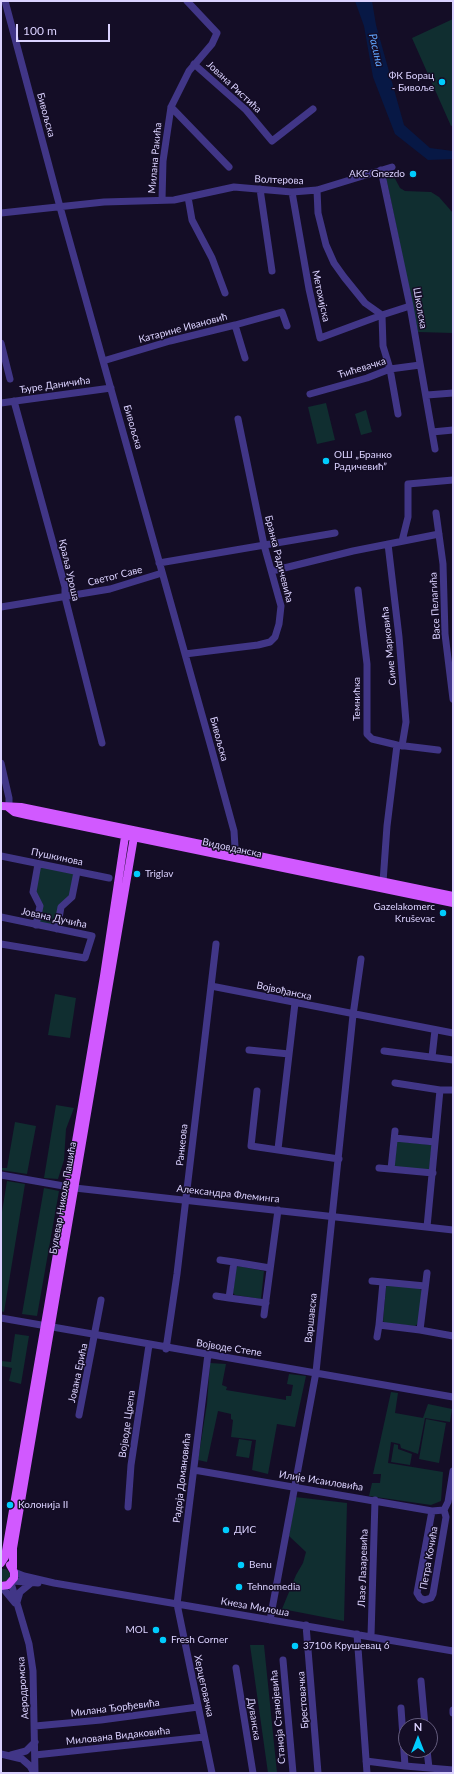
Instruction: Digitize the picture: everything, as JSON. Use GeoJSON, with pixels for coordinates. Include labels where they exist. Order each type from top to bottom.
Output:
{"type":"FeatureCollection","features":[{"type":"Feature","properties":{"kind":"main road","name":"Видовданска"},"geometry":{"type":"LineString","coordinates":[[5,807],[21,814],[126,833],[372,883],[453,903]]}},
{"type":"Feature","properties":{"kind":"main road","name":"Булевар Николе Пашића"},"geometry":{"type":"LineString","coordinates":[[12,1582],[14,1570],[13,1548],[126,833]]}},
{"type":"Feature","properties":{"kind":"main road","name":"Булевар Николе Пашића"},"geometry":{"type":"LineString","coordinates":[[71,1187],[135,835]]}},
{"type":"Feature","properties":{"kind":"main road","name":"Видовданска"},"geometry":{"type":"LineString","coordinates":[[372,883],[383,882],[453,896]]}},
{"type":"Feature","properties":{"kind":"main road","name":"Булевар Николе Пашића"},"geometry":{"type":"LineString","coordinates":[[1,1563],[5,1557],[48,1327]]}},
{"type":"Feature","properties":{"kind":"main road"},"geometry":{"type":"LineString","coordinates":[[1,1556],[6,1547]]}},
{"type":"Feature","properties":{"kind":"main road"},"geometry":{"type":"LineString","coordinates":[[1,1563],[8,1564],[14,1570]]}},
{"type":"Feature","properties":{"kind":"main road"},"geometry":{"type":"LineString","coordinates":[[1,1586],[12,1582]]}},
{"type":"Feature","properties":{"kind":"street","name":"Бивољска"},"geometry":{"type":"LineString","coordinates":[[5,1],[60,206],[234,831],[234,855]]}},
{"type":"Feature","properties":{"kind":"street","name":"Милана Ракића"},"geometry":{"type":"LineString","coordinates":[[162,200],[163,161],[171,107],[182,82],[194,64],[212,44],[218,32],[187,1]]}},
{"type":"Feature","properties":{"kind":"street","name":"Јована Ристића"},"geometry":{"type":"LineString","coordinates":[[194,64],[246,110],[272,141],[313,109]]}},
{"type":"Feature","properties":{"kind":"street"},"geometry":{"type":"LineString","coordinates":[[171,107],[229,167]]}},
{"type":"Feature","properties":{"kind":"street","name":"Волтерова"},"geometry":{"type":"LineString","coordinates":[[1,213],[104,202],[162,200],[188,197],[234,187],[292,192],[317,190],[392,167]]}},
{"type":"Feature","properties":{"kind":"street","name":"Школска"},"geometry":{"type":"LineString","coordinates":[[381,170],[410,306],[435,449]]}},
{"type":"Feature","properties":{"kind":"street"},"geometry":{"type":"LineString","coordinates":[[260,189],[272,271]]}},
{"type":"Feature","properties":{"kind":"street","name":"Метохијска"},"geometry":{"type":"LineString","coordinates":[[317,190],[318,213],[322,234],[334,263],[365,302],[382,315]]}},
{"type":"Feature","properties":{"kind":"street","name":"Метохијска"},"geometry":{"type":"LineString","coordinates":[[292,192],[309,288],[320,338],[382,315]]}},
{"type":"Feature","properties":{"kind":"street"},"geometry":{"type":"LineString","coordinates":[[188,197],[192,220],[212,258],[225,293]]}},
{"type":"Feature","properties":{"kind":"street"},"geometry":{"type":"LineString","coordinates":[[398,414],[390,369],[382,339],[382,315],[410,306]]}},
{"type":"Feature","properties":{"kind":"street"},"geometry":{"type":"LineString","coordinates":[[235,325],[282,312],[286,326]]}},
{"type":"Feature","properties":{"kind":"street","name":"Катарине Ивановић"},"geometry":{"type":"LineString","coordinates":[[103,361],[170,341],[235,325],[245,358]]}},
{"type":"Feature","properties":{"kind":"street"},"geometry":{"type":"LineString","coordinates":[[1,343],[10,379]]}},
{"type":"Feature","properties":{"kind":"street","name":"Ћићевачка"},"geometry":{"type":"LineString","coordinates":[[310,394],[368,378],[390,369],[420,365]]}},
{"type":"Feature","properties":{"kind":"street","name":"Ђуре Даничића"},"geometry":{"type":"LineString","coordinates":[[1,403],[111,388]]}},
{"type":"Feature","properties":{"kind":"street"},"geometry":{"type":"LineString","coordinates":[[426,395],[453,393]]}},
{"type":"Feature","properties":{"kind":"street","name":"Краља Уроша"},"geometry":{"type":"LineString","coordinates":[[14,401],[65,587],[65,597],[102,743]]}},
{"type":"Feature","properties":{"kind":"street","name":"Бранка Радичевића"},"geometry":{"type":"LineString","coordinates":[[185,654],[258,645],[272,640],[279,624],[282,611],[264,544],[238,419]]}},
{"type":"Feature","properties":{"kind":"street"},"geometry":{"type":"LineString","coordinates":[[432,432],[453,430]]}},
{"type":"Feature","properties":{"kind":"street"},"geometry":{"type":"LineString","coordinates":[[402,540],[408,517],[408,484],[453,480]]}},
{"type":"Feature","properties":{"kind":"street","name":"Васе Пелагића"},"geometry":{"type":"LineString","coordinates":[[436,512],[443,564],[446,634],[453,698]]}},
{"type":"Feature","properties":{"kind":"street"},"geometry":{"type":"LineString","coordinates":[[159,563],[335,533]]}},
{"type":"Feature","properties":{"kind":"street"},"geometry":{"type":"LineString","coordinates":[[272,571],[402,540],[439,534]]}},
{"type":"Feature","properties":{"kind":"street","name":"Симе Марковића"},"geometry":{"type":"LineString","coordinates":[[383,882],[387,826],[405,715],[399,637],[388,544]]}},
{"type":"Feature","properties":{"kind":"street","name":"Светог Саве"},"geometry":{"type":"LineString","coordinates":[[1,607],[110,589],[162,573]]}},
{"type":"Feature","properties":{"kind":"street","name":"Темнићка"},"geometry":{"type":"LineString","coordinates":[[358,590],[367,664],[367,734],[372,739],[400,746],[438,750]]}},
{"type":"Feature","properties":{"kind":"street"},"geometry":{"type":"LineString","coordinates":[[1,763],[10,798],[5,807]]}},
{"type":"Feature","properties":{"kind":"street","name":"Пушкинова"},"geometry":{"type":"LineString","coordinates":[[1,856],[109,878]]}},
{"type":"Feature","properties":{"kind":"street"},"geometry":{"type":"LineString","coordinates":[[36,925],[40,906],[33,892],[38,864]]}},
{"type":"Feature","properties":{"kind":"street"},"geometry":{"type":"LineString","coordinates":[[57,929],[61,907],[72,898],[77,872]]}},
{"type":"Feature","properties":{"kind":"street","name":"Јована Дучића"},"geometry":{"type":"LineString","coordinates":[[1,917],[92,936],[85,958],[1,944]]}},
{"type":"Feature","properties":{"kind":"street","name":"Ранкеова"},"geometry":{"type":"LineString","coordinates":[[166,1349],[186,1200],[216,944]]}},
{"type":"Feature","properties":{"kind":"street"},"geometry":{"type":"LineString","coordinates":[[353,1015],[361,959]]}},
{"type":"Feature","properties":{"kind":"street","name":"Војвођанска"},"geometry":{"type":"LineString","coordinates":[[211,986],[453,1034]]}},
{"type":"Feature","properties":{"kind":"street"},"geometry":{"type":"LineString","coordinates":[[278,1149],[294,1003]]}},
{"type":"Feature","properties":{"kind":"street","name":"Варшавска"},"geometry":{"type":"LineString","coordinates":[[270,1620],[316,1372],[353,1015]]}},
{"type":"Feature","properties":{"kind":"street"},"geometry":{"type":"LineString","coordinates":[[432,1057],[435,1030]]}},
{"type":"Feature","properties":{"kind":"street"},"geometry":{"type":"LineString","coordinates":[[249,1050],[289,1054]]}},
{"type":"Feature","properties":{"kind":"street"},"geometry":{"type":"LineString","coordinates":[[384,1051],[453,1060]]}},
{"type":"Feature","properties":{"kind":"street"},"geometry":{"type":"LineString","coordinates":[[396,1083],[440,1090],[453,1090]]}},
{"type":"Feature","properties":{"kind":"street"},"geometry":{"type":"LineString","coordinates":[[427,1227],[440,1090]]}},
{"type":"Feature","properties":{"kind":"street"},"geometry":{"type":"LineString","coordinates":[[257,1091],[251,1146],[339,1159]]}},
{"type":"Feature","properties":{"kind":"street"},"geometry":{"type":"LineString","coordinates":[[391,1169],[395,1134],[435,1142]]}},
{"type":"Feature","properties":{"kind":"street"},"geometry":{"type":"LineString","coordinates":[[379,1168],[433,1174]]}},
{"type":"Feature","properties":{"kind":"street","name":"Александра Флеминга"},"geometry":{"type":"LineString","coordinates":[[1,1175],[71,1187],[453,1230]]}},
{"type":"Feature","properties":{"kind":"street"},"geometry":{"type":"LineString","coordinates":[[264,1315],[278,1210]]}},
{"type":"Feature","properties":{"kind":"street"},"geometry":{"type":"LineString","coordinates":[[220,1260],[270,1268]]}},
{"type":"Feature","properties":{"kind":"street"},"geometry":{"type":"LineString","coordinates":[[229,1298],[234,1262]]}},
{"type":"Feature","properties":{"kind":"street"},"geometry":{"type":"LineString","coordinates":[[420,1330],[427,1273]]}},
{"type":"Feature","properties":{"kind":"street"},"geometry":{"type":"LineString","coordinates":[[372,1281],[426,1286]]}},
{"type":"Feature","properties":{"kind":"street"},"geometry":{"type":"LineString","coordinates":[[377,1337],[382,1282]]}},
{"type":"Feature","properties":{"kind":"street"},"geometry":{"type":"LineString","coordinates":[[216,1296],[266,1303]]}},
{"type":"Feature","properties":{"kind":"street","name":"Јована Ерића"},"geometry":{"type":"LineString","coordinates":[[79,1414],[96,1336],[102,1300]]}},
{"type":"Feature","properties":{"kind":"street","name":"Војводе Степе"},"geometry":{"type":"LineString","coordinates":[[1,1318],[166,1349],[208,1354],[316,1372],[453,1397]]}},
{"type":"Feature","properties":{"kind":"street"},"geometry":{"type":"LineString","coordinates":[[379,1325],[453,1336]]}},
{"type":"Feature","properties":{"kind":"street","name":"Војводе Црепа"},"geometry":{"type":"LineString","coordinates":[[128,1507],[131,1465],[148,1345]]}},
{"type":"Feature","properties":{"kind":"street","name":"Радоја Домановића"},"geometry":{"type":"LineString","coordinates":[[177,1604],[208,1354]]}},
{"type":"Feature","properties":{"kind":"street","name":"Илије Исаиловића"},"geometry":{"type":"LineString","coordinates":[[194,1470],[294,1486],[432,1511],[444,1510]]}},
{"type":"Feature","properties":{"kind":"street","name":"Петра Кочића"},"geometry":{"type":"LineString","coordinates":[[432,1511],[417,1593],[420,1598],[424,1600],[430,1598],[433,1594],[446,1517],[444,1510],[448,1502],[453,1471]]}},
{"type":"Feature","properties":{"kind":"street","name":"Лазе Лазаревића"},"geometry":{"type":"LineString","coordinates":[[371,1636],[375,1500]]}},
{"type":"Feature","properties":{"kind":"street","name":"Кнеза Милоша"},"geometry":{"type":"LineString","coordinates":[[14,1570],[24,1576],[54,1584]]}},
{"type":"Feature","properties":{"kind":"street","name":"Кнеза Милоша"},"geometry":{"type":"LineString","coordinates":[[12,1582],[54,1584],[371,1636],[453,1651]]}},
{"type":"Feature","properties":{"kind":"street","name":"Аеродромска"},"geometry":{"type":"LineString","coordinates":[[12,1582],[16,1604],[29,1644],[33,1671],[35,1726],[34,1773]]}},
{"type":"Feature","properties":{"kind":"street"},"geometry":{"type":"LineString","coordinates":[[16,1604],[20,1592],[31,1582]]}},
{"type":"Feature","properties":{"kind":"street","name":"Аеродромска"},"geometry":{"type":"LineString","coordinates":[[1,1586],[16,1604]]}},
{"type":"Feature","properties":{"kind":"street","name":"Херцеговачка"},"geometry":{"type":"LineString","coordinates":[[177,1604],[212,1773]]}},
{"type":"Feature","properties":{"kind":"street","name":"Брестовачка"},"geometry":{"type":"LineString","coordinates":[[306,1626],[318,1773]]}},
{"type":"Feature","properties":{"kind":"street"},"geometry":{"type":"LineString","coordinates":[[357,1634],[367,1773]]}},
{"type":"Feature","properties":{"kind":"street","name":"Станоја Станојевића"},"geometry":{"type":"LineString","coordinates":[[283,1660],[293,1773]]}},
{"type":"Feature","properties":{"kind":"street","name":"Дуванска"},"geometry":{"type":"LineString","coordinates":[[236,1668],[253,1773]]}},
{"type":"Feature","properties":{"kind":"street"},"geometry":{"type":"LineString","coordinates":[[421,1681],[424,1718]]}},
{"type":"Feature","properties":{"kind":"street","name":"Милана Ђорђевића"},"geometry":{"type":"LineString","coordinates":[[35,1726],[101,1720],[198,1707]]}},
{"type":"Feature","properties":{"kind":"street"},"geometry":{"type":"LineString","coordinates":[[401,1708],[405,1766]]}},
{"type":"Feature","properties":{"kind":"street","name":"Милована Видаковића"},"geometry":{"type":"LineString","coordinates":[[35,1755],[204,1737]]}},
{"type":"Feature","properties":{"kind":"street"},"geometry":{"type":"LineString","coordinates":[[9,1755],[26,1751],[35,1742]]}},
{"type":"Feature","properties":{"kind":"street"},"geometry":{"type":"LineString","coordinates":[[1,1754],[9,1755],[27,1763],[34,1773]]}},
{"type":"Feature","properties":{"kind":"street"},"geometry":{"type":"LineString","coordinates":[[428,1758],[429,1768]]}},
{"type":"Feature","properties":{"kind":"street"},"geometry":{"type":"LineString","coordinates":[[366,1761],[453,1770]]}},
{"type":"Feature","properties":{"kind":"green space","name":"ФК Борац - Бивоље"},"geometry":{"type":"Polygon","coordinates":[[[453,19],[453,125],[451,126],[412,38],[453,19]]]}},
{"type":"Feature","properties":{"kind":"green space"},"geometry":{"type":"Polygon","coordinates":[[[391,171],[400,188],[405,191],[431,192],[439,197],[453,213],[453,333],[418,332],[385,172],[391,171]]]}},
{"type":"Feature","properties":{"kind":"green space"},"geometry":{"type":"Polygon","coordinates":[[[326,403],[335,440],[317,444],[308,407],[326,403]]]}},
{"type":"Feature","properties":{"kind":"green space"},"geometry":{"type":"Polygon","coordinates":[[[366,410],[372,432],[361,435],[355,414],[366,410]]]}},
{"type":"Feature","properties":{"kind":"green space"},"geometry":{"type":"Polygon","coordinates":[[[38,864],[77,872],[72,897],[61,907],[57,929],[36,925],[40,906],[33,892],[38,864]]]}},
{"type":"Feature","properties":{"kind":"green space"},"geometry":{"type":"Polygon","coordinates":[[[55,994],[76,998],[70,1038],[48,1035],[55,994]]]}},
{"type":"Feature","properties":{"kind":"green space"},"geometry":{"type":"Polygon","coordinates":[[[56,1105],[74,1108],[66,1129],[64,1160],[58,1179],[44,1178],[56,1105]]]}},
{"type":"Feature","properties":{"kind":"green space"},"geometry":{"type":"Polygon","coordinates":[[[15,1122],[36,1126],[27,1174],[1,1170],[1,1168],[7,1168],[15,1122]]]}},
{"type":"Feature","properties":{"kind":"green space"},"geometry":{"type":"Polygon","coordinates":[[[397,1141],[432,1145],[429,1171],[394,1167],[397,1141]]]}},
{"type":"Feature","properties":{"kind":"green space"},"geometry":{"type":"Polygon","coordinates":[[[7,1181],[25,1184],[4,1312],[1,1311],[1,1218],[7,1181]]]}},
{"type":"Feature","properties":{"kind":"green space"},"geometry":{"type":"Polygon","coordinates":[[[44,1188],[59,1191],[37,1316],[22,1314],[44,1188]]]}},
{"type":"Feature","properties":{"kind":"green space"},"geometry":{"type":"Polygon","coordinates":[[[238,1266],[264,1271],[261,1299],[235,1295],[233,1293],[236,1268],[238,1266]]]}},
{"type":"Feature","properties":{"kind":"green space"},"geometry":{"type":"Polygon","coordinates":[[[388,1285],[418,1287],[422,1291],[419,1323],[415,1326],[385,1323],[383,1321],[386,1287],[388,1285]]]}},
{"type":"Feature","properties":{"kind":"green space"},"geometry":{"type":"Polygon","coordinates":[[[15,1334],[29,1336],[21,1384],[9,1381],[12,1368],[1,1366],[1,1361],[11,1362],[15,1334]]]}},
{"type":"Feature","properties":{"kind":"green space"},"geometry":{"type":"Polygon","coordinates":[[[210,1363],[226,1364],[222,1385],[227,1387],[226,1390],[286,1400],[286,1396],[291,1396],[293,1385],[287,1384],[289,1374],[306,1376],[295,1427],[277,1424],[268,1474],[252,1470],[256,1440],[231,1437],[233,1420],[231,1419],[231,1414],[218,1411],[207,1462],[198,1460],[207,1404],[210,1363]]]}},
{"type":"Feature","properties":{"kind":"green space"},"geometry":{"type":"Polygon","coordinates":[[[391,1392],[398,1393],[395,1413],[423,1418],[428,1404],[452,1409],[450,1422],[425,1418],[418,1454],[401,1448],[400,1444],[391,1442],[388,1463],[443,1472],[441,1501],[431,1505],[369,1496],[372,1483],[380,1483],[381,1474],[373,1474],[391,1392]]]}},
{"type":"Feature","properties":{"kind":"green space"},"geometry":{"type":"Polygon","coordinates":[[[426,1419],[446,1423],[439,1463],[419,1459],[426,1419]]]}},
{"type":"Feature","properties":{"kind":"green space"},"geometry":{"type":"Polygon","coordinates":[[[239,1439],[252,1441],[249,1458],[236,1456],[239,1439]]]}},
{"type":"Feature","properties":{"kind":"green space"},"geometry":{"type":"Polygon","coordinates":[[[394,1444],[398,1445],[398,1449],[412,1454],[410,1465],[391,1462],[394,1444]]]}},
{"type":"Feature","properties":{"kind":"green space"},"geometry":{"type":"Polygon","coordinates":[[[295,1497],[347,1503],[344,1621],[282,1609],[296,1575],[303,1563],[306,1552],[289,1536],[295,1497]]]}},
{"type":"Feature","properties":{"kind":"green space"},"geometry":{"type":"Polygon","coordinates":[[[1,1569],[6,1569],[10,1573],[10,1577],[6,1581],[1,1581],[1,1569]]]}},
{"type":"Feature","properties":{"kind":"green space"},"geometry":{"type":"Polygon","coordinates":[[[250,1645],[264,1645],[277,1773],[268,1773],[250,1645]]]}},
{"type":"Feature","properties":{"kind":"water","name":"Расина"},"geometry":{"type":"Polygon","coordinates":[[[355,1],[372,1],[376,25],[404,125],[430,148],[453,151],[453,159],[428,160],[395,134],[373,77],[364,26],[355,1]]]}},
{"type":"Feature","properties":{"kind":"place","name":"ФК Борац - Бивоље"},"geometry":{"type":"Point","coordinates":[442,82]}},
{"type":"Feature","properties":{"kind":"place","name":"AKC Gnezdo"},"geometry":{"type":"Point","coordinates":[413,174]}},
{"type":"Feature","properties":{"kind":"place","name":"ОШ „Бранко Радичевић”"},"geometry":{"type":"Point","coordinates":[326,461]}},
{"type":"Feature","properties":{"kind":"place","name":"Triglav"},"geometry":{"type":"Point","coordinates":[137,874]}},
{"type":"Feature","properties":{"kind":"place","name":"Gazelakomerc Kruševac"},"geometry":{"type":"Point","coordinates":[443,913]}},
{"type":"Feature","properties":{"kind":"place","name":"Колонија II"},"geometry":{"type":"Point","coordinates":[10,1505]}},
{"type":"Feature","properties":{"kind":"place","name":"ДИС"},"geometry":{"type":"Point","coordinates":[226,1530]}},
{"type":"Feature","properties":{"kind":"place","name":"Benu"},"geometry":{"type":"Point","coordinates":[241,1565]}},
{"type":"Feature","properties":{"kind":"place","name":"Tehnomedia"},"geometry":{"type":"Point","coordinates":[239,1587]}},
{"type":"Feature","properties":{"kind":"place","name":"MOL"},"geometry":{"type":"Point","coordinates":[156,1630]}},
{"type":"Feature","properties":{"kind":"place","name":"Fresh Corner"},"geometry":{"type":"Point","coordinates":[163,1640]}},
{"type":"Feature","properties":{"kind":"place","name":"37106 Крушевац 6"},"geometry":{"type":"Point","coordinates":[295,1646]}}]}
